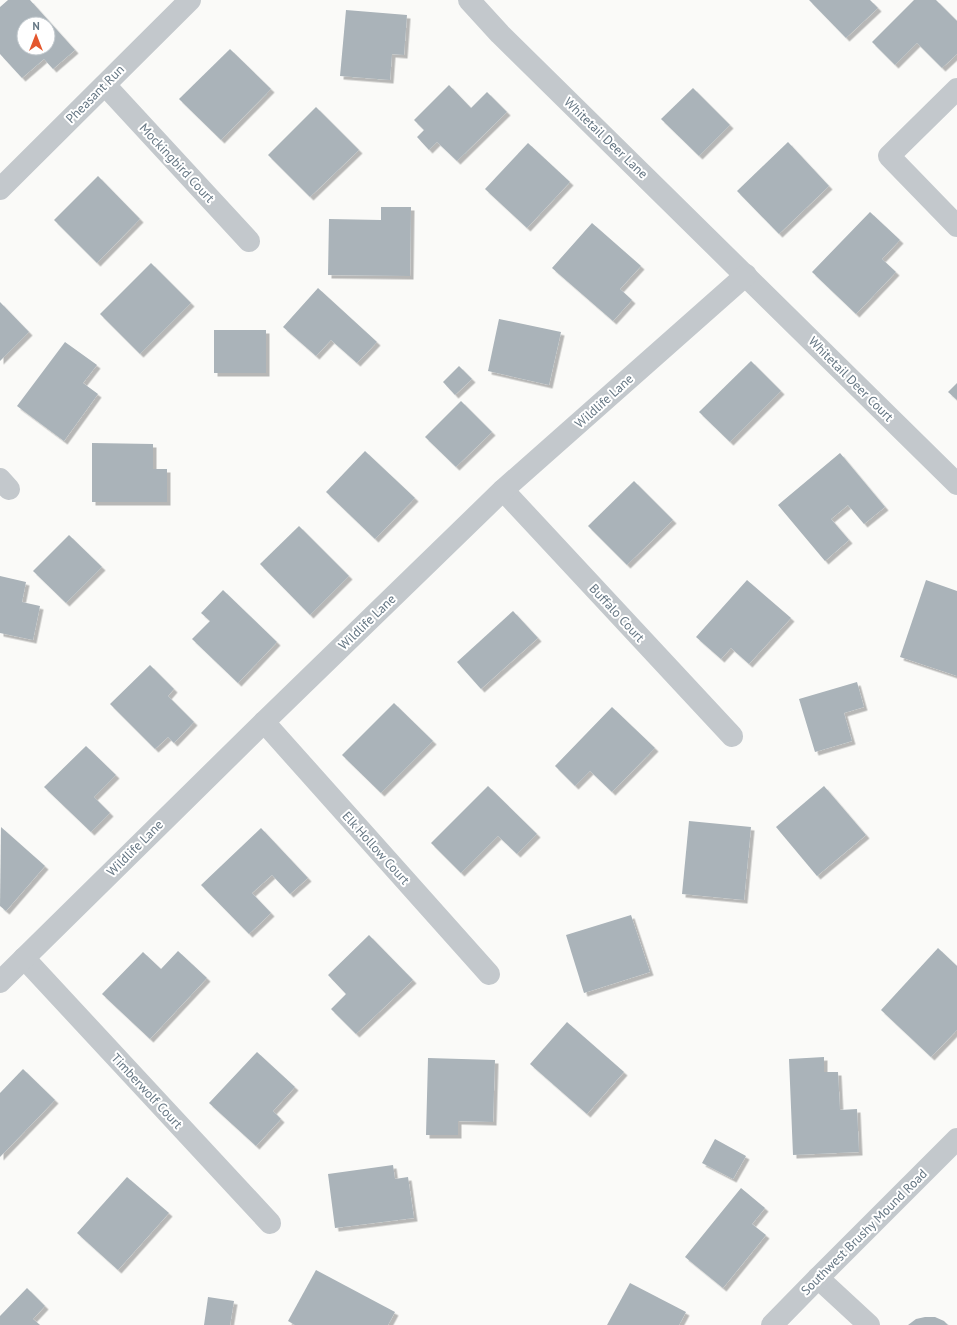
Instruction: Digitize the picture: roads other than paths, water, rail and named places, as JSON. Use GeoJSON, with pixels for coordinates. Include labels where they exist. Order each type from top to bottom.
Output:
{"type":"FeatureCollection","features":[{"type":"Feature","properties":{"kind":"street","name":"Pheasant Run"},"geometry":{"type":"LineString","coordinates":[[0,189],[190,0]]}},
{"type":"Feature","properties":{"kind":"street","name":"Whitetail Deer Lane"},"geometry":{"type":"LineString","coordinates":[[469,0],[500,34],[746,275]]}},
{"type":"Feature","properties":{"kind":"street","name":"Mockingbird Court"},"geometry":{"type":"LineString","coordinates":[[105,85],[249,241]]}},
{"type":"Feature","properties":{"kind":"street"},"geometry":{"type":"LineString","coordinates":[[957,89],[889,156],[957,226]]}},
{"type":"Feature","properties":{"kind":"street","name":"Whitetail Deer Court"},"geometry":{"type":"LineString","coordinates":[[746,275],[957,484]]}},
{"type":"Feature","properties":{"kind":"street","name":"Wildlife Lane"},"geometry":{"type":"LineString","coordinates":[[0,982],[264,722],[503,490],[746,275]]}},
{"type":"Feature","properties":{"kind":"street","name":"Buffalo Court"},"geometry":{"type":"LineString","coordinates":[[503,490],[732,736]]}},
{"type":"Feature","properties":{"kind":"street","name":"Elk Hollow Court"},"geometry":{"type":"LineString","coordinates":[[264,722],[489,974]]}},
{"type":"Feature","properties":{"kind":"street","name":"Timberwolf Court"},"geometry":{"type":"LineString","coordinates":[[24,958],[270,1223]]}},
{"type":"Feature","properties":{"kind":"street","name":"Southwest Brushy Mound Road"},"geometry":{"type":"LineString","coordinates":[[772,1325],[957,1139]]}},
{"type":"Feature","properties":{"kind":"street"},"geometry":{"type":"LineString","coordinates":[[818,1278],[869,1325]]}}]}
